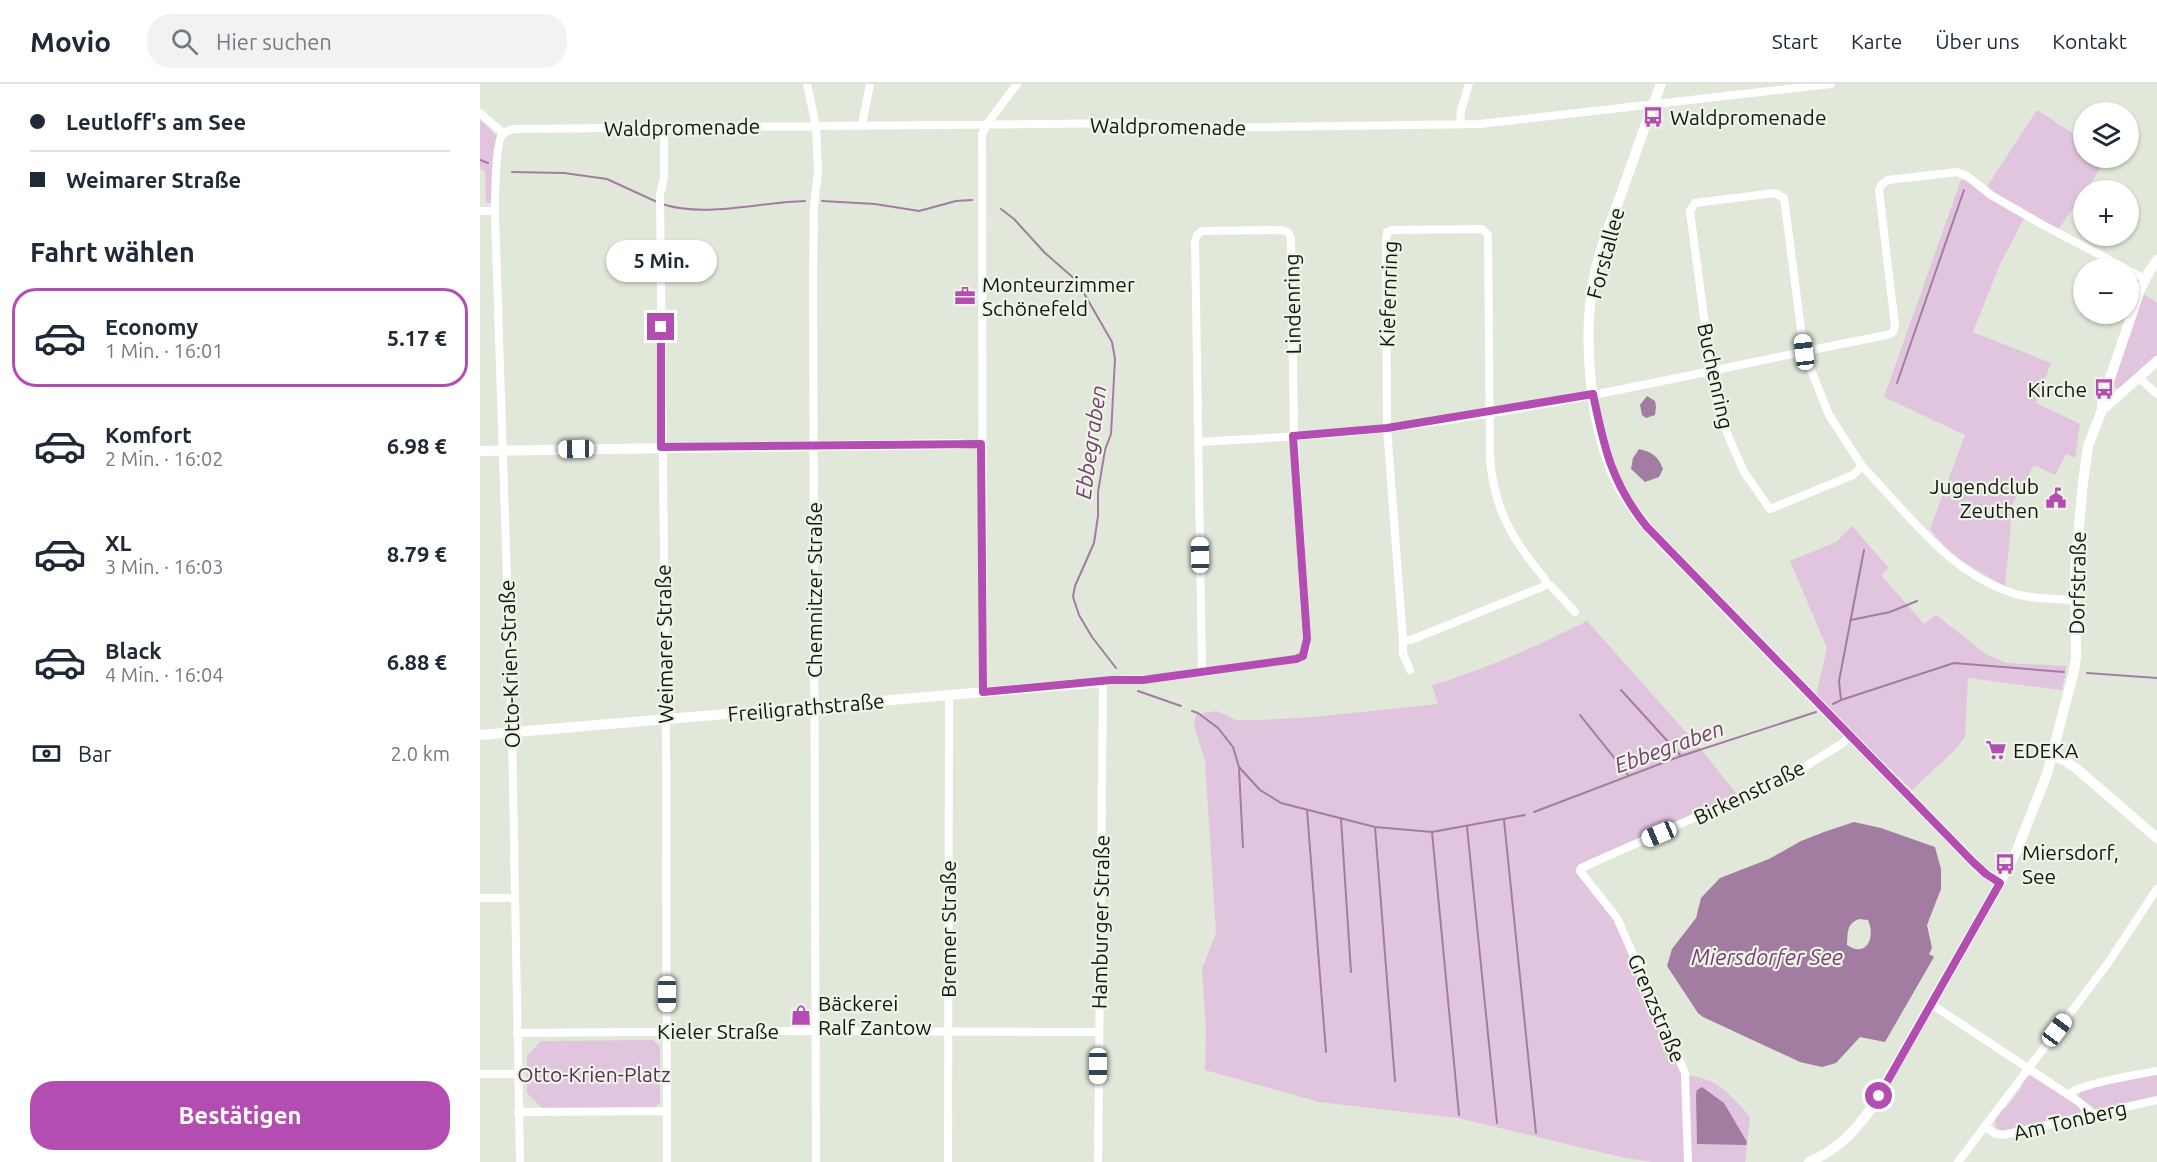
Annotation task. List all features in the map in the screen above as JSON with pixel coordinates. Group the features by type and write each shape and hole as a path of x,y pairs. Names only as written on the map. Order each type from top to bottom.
{"street":[{"name":"Chemnitzer Straße","path":"807,84 816,126 818,172 814,205 816,1162"},
{"path":"862,125 870,84"},
{"path":"983,692 982,135 986,125 1017,84"},
{"path":"1460,125 1461,110 1468,84"},
{"name":"Forstallee","path":"1661,84 1603,245 1594,278 1589,357 1593,394 1609,464 1622,492 1660,542 1980,869 2000,883"},
{"name":"Waldpromenade","path":"503,133 514,129 862,125 1141,123 1230,128 1460,125 1653,106 1831,84"},
{"path":"480,113 503,133"},
{"name":"Weimarer Straße","path":"664,127 664,177 660,195 660,212 666,719 667,1162"},
{"name":"Otto-Krien-Straße","path":"503,133 500,138 497,165 495,211 512,732 520,1162"},
{"path":"1198,442 1387,428 1593,394 1887,335 1893,332 1895,326 1879,190 1888,180 1957,172 1968,176 1981,188 2043,225 2106,258"},
{"name":"Buchenring","path":"1775,194 1784,198 1804,352 1829,415 1862,466 1853,475 1770,509 1737,458 1723,422 1711,371 1691,206 1695,203 1775,194"},
{"path":"480,212 495,211"},
{"name":"Kiefernring","path":"1410,670 1403,654 1387,428 1386,238 1387,232 1392,230 1482,229 1488,235 1490,465 1499,506 1518,545 1545,579 1546,584 1550,585 1575,612"},
{"name":"Lindenring","path":"1132,680 1296,659 1303,656 1307,639 1293,436 1291,238 1288,232 1281,230 1202,231 1197,235 1195,241 1202,671"},
{"name":"Dorfstraße","path":"1809,1162 1839,1146 1862,1122 1879,1096 2000,883 2028,824 2053,756 2074,671 2076,630 2074,600 2078,530 2086,460 2091,438 2145,279 2157,260"},
{"path":"2139,276 2145,279"},
{"name":"Dorfstraße","path":"2102,410 2157,361"},
{"path":"2139,378 2157,394"},
{"path":"480,451 981,444"},
{"path":"1862,466 1939,549 1960,567 1997,587 2019,595 2074,600"},
{"path":"1402,640 1411,640 1460,621 1546,584"},
{"name":"Freiligrathstraße","path":"480,735 1132,680"},
{"name":"Hamburger Straße","path":"1098,1162 1103,682"},
{"name":"Bremer Straße","path":"948,1162 949,696"},
{"name":"Birkenstraße","path":"1580,870 1791,775 1843,743 1850,736"},
{"path":"2053,756 2077,769 2157,838"},
{"name":"Grenzstraße","path":"1580,870 1617,918 1685,1072 1688,1162"},
{"path":"1958,1162 2118,950 2157,889"},
{"path":"480,898 514,898"},
{"path":"1932,1004 2068,1095 2093,1115"},
{"name":"Kieler Straße","path":"517,1033 817,1030 1099,1032"},
{"name":"Am Tonberg","path":"2068,1095 2073,1090 2157,1071"},
{"path":"480,1074 518,1074"},
{"name":"Am Tonberg","path":"1985,1126 2003,1135 2157,1100"},
{"path":"518,1113 667,1111"}],"green space":[{"path":"2037,110 2073,133 2073,168 2101,168 2093,180 2073,180 2073,208 2058,230 2027,213 2000,264 1973,332 2051,363 2036,403 2080,424 2075,458 2066,454 2055,475 2034,465 2013,503 2005,586 1955,555 1930,529 1965,435 1884,397 1961,180 1986,188"},
{"path":"480,120 498,137 493,203 486,203 485,171 480,169"},
{"path":"2142,293 2157,303 2157,356 2120,389 2114,387 2113,380 2132,324 2139,324 2139,302"},
{"path":"1852,526 1889,568 1881,575 1924,624 1936,615 1986,654 2006,663 2067,666 2062,690 1968,678 1965,737 1956,749 1912,790 1816,696 1827,648 1790,561 1836,542"},
{"path":"1587,621 1700,748 1739,797 1576,867 1579,875 1615,918 1682,1076 1693,1076 1712,1082 1729,1094 1750,1117 1745,1162 1653,1162 1625,1158 1458,1118 1319,1102 1205,1070 1206,1030 1202,969 1216,933 1205,761 1194,725 1196,714 1217,711 1236,720 1259,720 1314,717 1438,704 1432,685 1511,656"},
{"name":"Otto-Krien-Platz","path":"653,1040 660,1046 660,1102 655,1108 542,1108 527,1093 527,1056 541,1041"},
{"path":"2157,1072 2157,1098 2099,1110 2079,1097 2080,1090"},
{"path":"2031,1076 2079,1106 2078,1116 2001,1131 1996,1127 1995,1120 2002,1108 2005,1109 2022,1087 2021,1084 2026,1077"}],"water":[{"path":"1647,396 1655,401 1656,407 1655,415 1646,418 1642,415 1640,405"},
{"path":"1639,449 1657,458 1663,469 1659,477 1645,482 1631,469 1633,458"},
{"name":"Miersdorfer See","path":"1854,822 1881,828 1935,847 1941,869 1941,889 1927,925 1932,948 1929,954 1934,957 1885,1042 1860,1037 1836,1063 1822,1067 1800,1062 1703,1017 1667,966 1672,949 1696,918 1701,898 1720,878 1769,859 1801,841","holes":["1859,919 1868,920 1871,933 1868,944 1859,949 1847,945 1848,929 1852,923"]},
{"path":"1702,1087 1724,1103 1747,1142 1746,1145 1697,1144 1696,1094 1697,1090"}],"waterway":[{"name":"Ebbegraben","path":"480,160 488,163"},
{"name":"Ebbegraben","path":"512,172 564,173 607,179 657,202"},
{"path":"1897,383 1964,190"},
{"name":"Ebbegraben","path":"822,201 875,204 919,211 956,201 972,200"},
{"name":"Ebbegraben","path":"662,204 696,210 805,201"},
{"name":"Ebbegraben","path":"1001,209 1077,281 1112,342 1115,359 1111,434 1105,450 1098,492 1098,516 1094,543 1075,586 1073,597 1079,615 1092,637 1116,668"},
{"path":"1841,700 1839,681 1864,550"},
{"path":"1851,620 1890,612 1917,601"},
{"name":"Ebbegraben","path":"1833,704 1954,663 2064,672"},
{"name":"Ebbegraben","path":"2087,673 2157,678"},
{"path":"1621,690 1681,756"},
{"name":"Ebbegraben","path":"1138,691 1181,706"},
{"name":"Ebbegraben","path":"1192,711 1218,728 1233,747 1239,767 1260,790 1281,803 1375,827 1432,832 1525,815"},
{"name":"Ebbegraben","path":"1534,812 1681,756 1816,712"},
{"path":"1580,715 1628,775"},
{"path":"1239,769 1243,847"},
{"path":"1307,810 1326,1052"},
{"path":"1341,819 1351,972"},
{"path":"1504,820 1536,1133"},
{"path":"1375,827 1395,1081"},
{"path":"1467,827 1497,1123"},
{"path":"1432,832 1459,1115"}],"place":[{"name":"Waldpromenade","path":"1653,117"},
{"name":"Monteurzimmer Schönefeld","path":"965,296"},
{"name":"Kirche","path":"2104,389"},
{"name":"Jugendclub Zeuthen","path":"2056,498"},
{"name":"EDEKA","path":"1996,750"},
{"name":"Miersdorf, See","path":"2005,864"},
{"name":"Bäckerei Ralf Zantow","path":"801,1015"}],"route":[{"path":"661,327 663,429 661,447 981,444 983,692 1112,680 1152,679 1296,659 1303,656 1307,639 1293,436 1387,428 1593,394 1609,464 1622,492 1647,527 1973,862 2000,883 1879,1096"}]}
